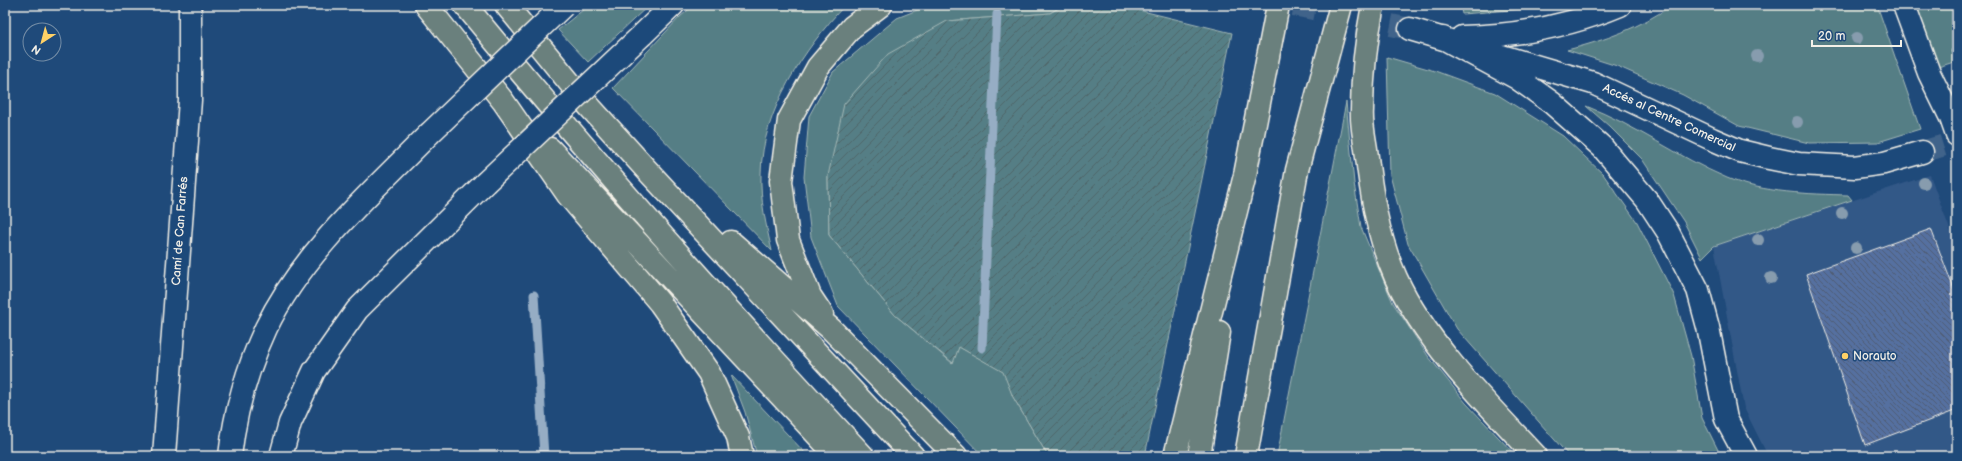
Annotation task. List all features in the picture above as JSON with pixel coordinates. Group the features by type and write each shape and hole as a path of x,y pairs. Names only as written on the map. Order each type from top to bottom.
{"highway":[{"path":"426,5 503,101 568,195 660,303 709,373 738,437 742,456"},
{"path":"465,5 586,149 770,356 863,456"},
{"path":"506,5 588,105 913,456"},
{"path":"831,329 810,296 788,240 781,181 789,120 818,67 852,27 881,5"},
{"path":"1199,456 1245,175 1278,5"},
{"path":"1246,456 1297,170 1341,5"},
{"path":"1373,5 1364,62 1362,112 1373,201 1382,240 1397,278 1436,342 1466,379 1536,456"},
{"path":"503,101 609,211 747,362 837,456"},
{"path":"645,168 831,329 956,456"},
{"path":"1175,456 1245,175"}],"street":[{"name":"Camí de Can Farrés","path":"164,456 190,100 190,5"},
{"path":"230,456 234,423 243,388 266,328 282,300 323,244 350,214 429,134 564,5"},
{"path":"281,456 290,423 300,397 314,371 357,310 485,184 673,5"},
{"name":"Accés al Centre Comercial","path":"1443,38 1482,37 1543,29 1574,22 1620,5"},
{"path":"1904,5 1928,73 1954,127"},
{"name":"Accés al Centre Comercial","path":"1410,29 1594,83 1712,139 1740,151 1769,158 1798,164 1855,167 1884,163 1922,152"},
{"name":"Accés al Centre Comercial","path":"1443,38 1517,78 1552,103 1602,147 1647,200 1668,232 1698,290 1708,326 1726,419 1746,456"}],"shaded area":[{"name":"Norauto","path":"1930,175 1957,249 1957,456 1770,456 1765,450 1744,408 1714,246"}],"green space":[{"path":"589,5 649,5 588,62 558,30"},
{"path":"694,5 845,5 815,41 801,61 777,104 769,127 763,150 761,193 772,251 613,88 680,17"},
{"path":"930,5 1064,5 1050,13 947,21 828,176 829,235 895,315 952,363 959,347 1004,372 1013,397 1048,456 983,456 838,306 811,237 804,177 809,116 833,72 897,18"},
{"path":"1064,5 1118,5 1232,33 1145,456 1048,456 1013,397 1003,372 959,347 953,363 895,315 829,235 828,176 844,104 888,54 947,21 1050,13"},
{"path":"1491,5 1542,5 1523,9 1462,14 1461,9"},
{"path":"1672,5 1877,5 1920,129 1878,142 1809,143 1739,126 1683,95 1617,66 1567,50 1608,38 1635,27"},
{"path":"1913,5 1957,5 1957,61 1935,68"},
{"path":"1387,57 1435,71 1495,93 1563,136 1603,174 1637,222 1674,295 1691,356 1702,418 1721,456 1569,456 1457,329 1408,244 1390,175"},
{"path":"1346,102 1354,183 1361,227 1393,303 1428,356 1466,403 1516,456 1277,456"},
{"path":"1586,106 1622,122 1709,170 1741,183 1786,192 1848,195 1852,200 1714,246 1702,258 1684,222 1642,159 1609,126"},
{"path":"731,375 808,456 757,456 745,412"}],"building":[{"path":"1931,229 1957,297 1957,410 1865,445 1806,274"}],"waterway":[{"path":"982,348 997,14"},
{"path":"534,295 544,456"}],"tunnel":[{"path":"1294,5 1410,29"},
{"path":"1922,152 1957,141"}],"place":[{"name":"Norauto","path":"1845,356"}]}
